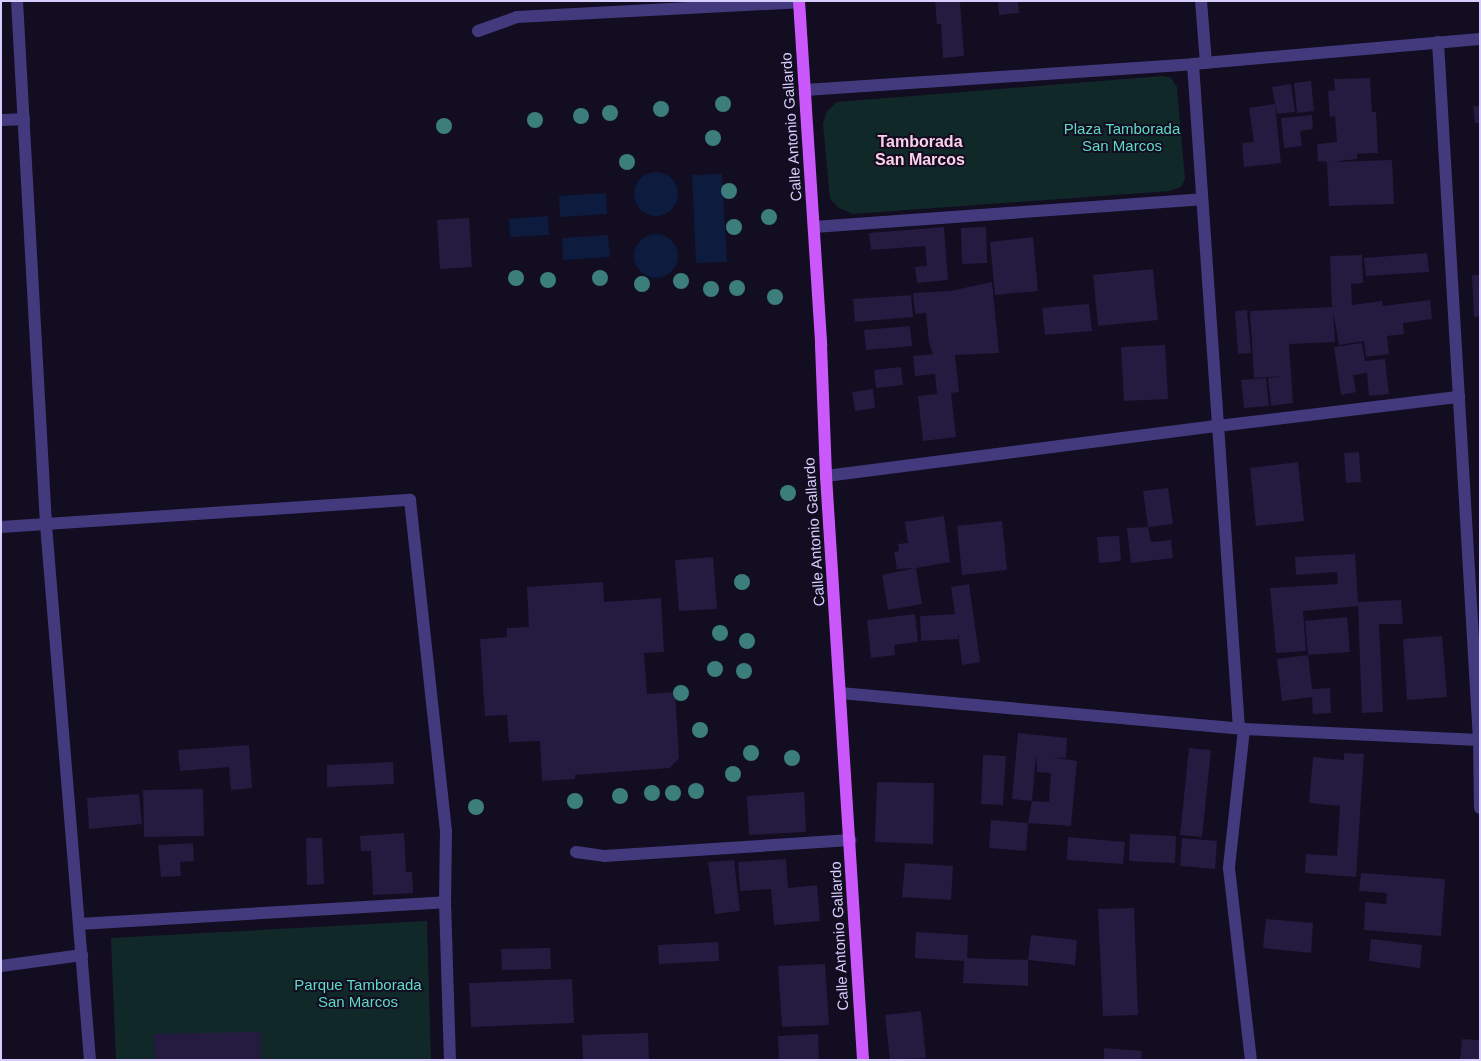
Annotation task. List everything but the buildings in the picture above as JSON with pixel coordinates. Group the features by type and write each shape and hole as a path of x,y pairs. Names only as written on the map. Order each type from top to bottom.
{"main road":[{"name":"Calle Antonio Gallardo","path":"800,2 814,227 826,476 863,1060"}],"street":[{"path":"17,1 46,525 90,1060"},
{"path":"1201,1 1202,199 1241,728 1229,868 1251,1060"},
{"path":"478,31 517,17 800,2"},
{"path":"806,90 1200,64 1480,39"},
{"path":"1438,42 1479,740 1480,808"},
{"path":"1,120 24,119"},
{"path":"814,227 1202,199"},
{"path":"826,476 1459,397"},
{"path":"1,527 410,500 446,831 445,902 450,1060"},
{"path":"840,693 1241,728 1479,740"},
{"path":"576,852 604,856 850,840"},
{"path":"79,924 445,902"},
{"path":"1,966 82,955"}],"green space":[{"name":"Plaza Tamborada San Marcos","path":"1163,76 1171,78 1177,87 1185,179 1181,187 1170,191 853,214 839,208 830,199 823,124 827,111 837,102"},
{"name":"Parque Tamborada San Marcos","path":"427,921 431,1060 116,1060 111,938"}],"water":[{"path":"660,172 672,178 677,185 677,203 672,210 665,215 652,216 644,213 637,206 634,190 637,182 644,175"},
{"path":"722,174 727,262 696,263 692,175"},
{"path":"606,193 607,214 560,217 559,196"},
{"path":"548,216 549,235 510,237 509,219"},
{"path":"660,234 672,240 677,247 677,265 672,272 665,277 652,278 644,275 637,268 634,252 637,244 644,237"},
{"path":"608,235 610,257 563,260 562,238"}],"district":[{"name":"Tamborada San Marcos","path":"920,151"}]}
